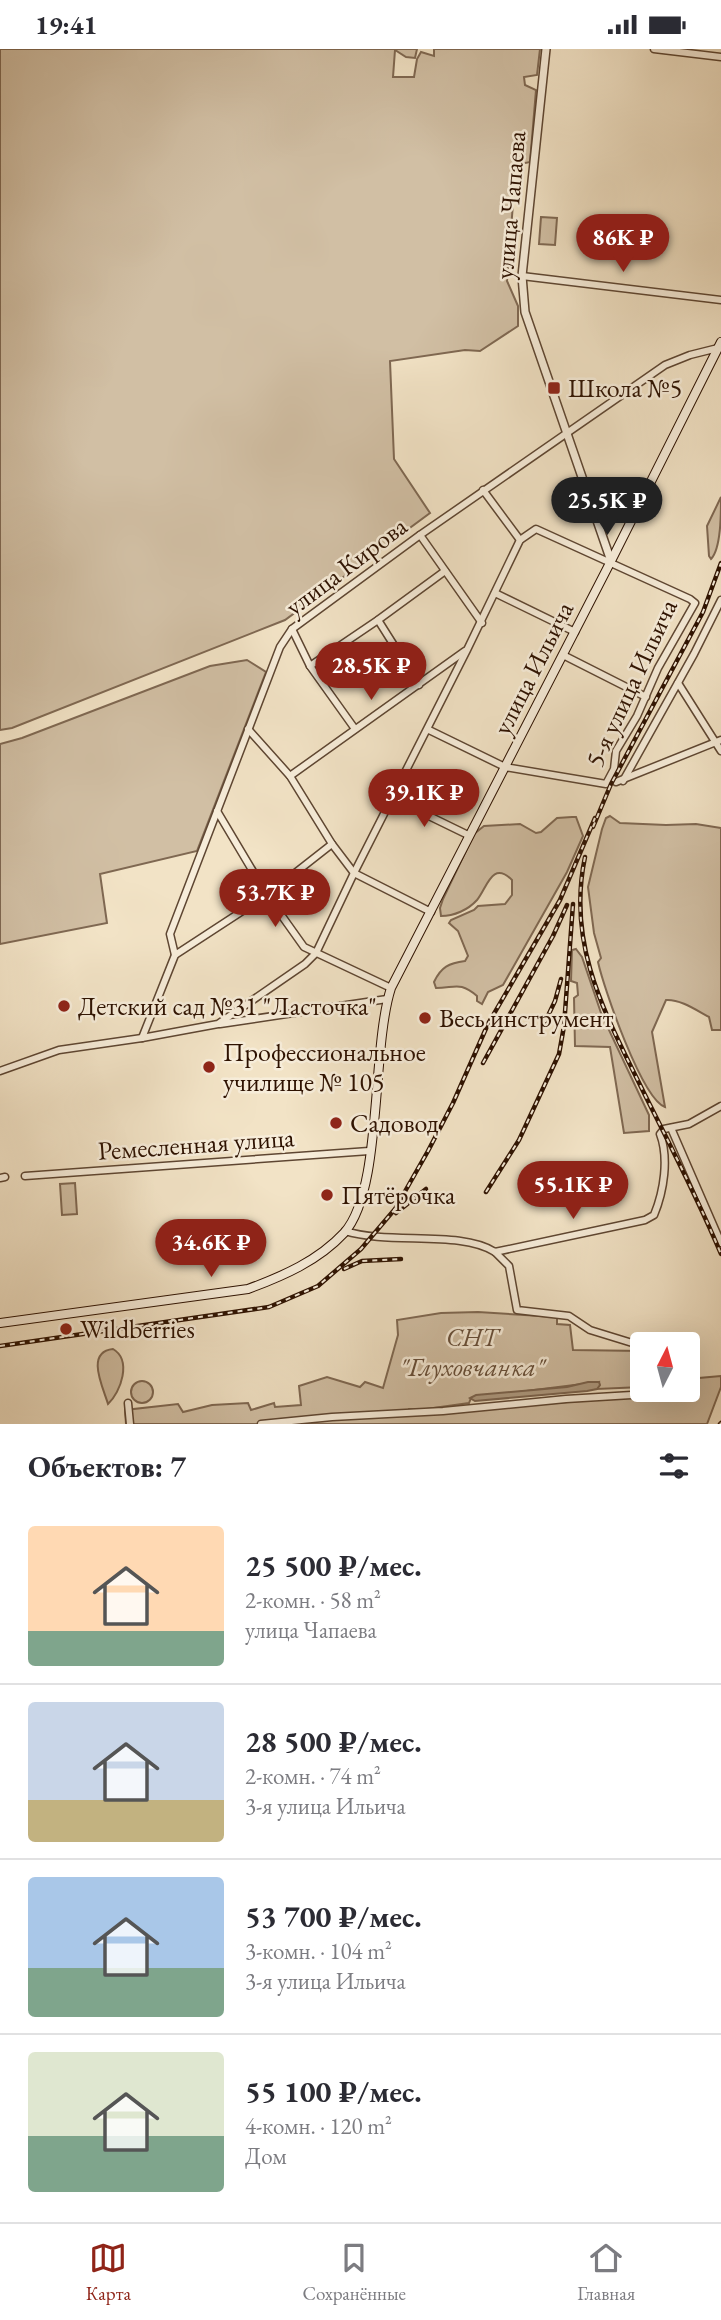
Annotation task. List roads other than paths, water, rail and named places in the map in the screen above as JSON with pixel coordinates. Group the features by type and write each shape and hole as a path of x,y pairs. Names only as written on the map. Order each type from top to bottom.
{"main road":[{"name":"улица Ильича","path":"0,1323 248,1289 296,1269 318,1255 345,1231 359,1206 369,1151 381,1032 391,988 720,346"}],"street":[{"name":"улица Чапаева","path":"546,49 522,276 525,312 611,561"},
{"path":"654,49 721,57"},
{"path":"522,276 721,300"},
{"name":"улица Кирова","path":"175,955 170,934 280,647 292,629 483,490 665,365 720,346"},
{"path":"483,490 520,540"},
{"path":"218,1024 305,964 316,953 482,623 520,540 536,529 611,561"},
{"path":"420,535 482,623"},
{"name":"5-я улица Ильича","path":"505,768 606,784 614,769 616,751 695,603 611,561"},
{"path":"310,666 445,571"},
{"path":"495,593 575,632"},
{"path":"720,603 721,615"},
{"path":"718,742 619,782 678,683 720,603"},
{"path":"378,620 419,685"},
{"path":"292,629 310,666 355,729"},
{"path":"290,776 467,650"},
{"path":"563,655 646,697"},
{"path":"678,683 718,742 721,751"},
{"path":"248,729 290,776 331,843 354,873 431,912"},
{"path":"427,730 505,768"},
{"path":"393,798 468,835"},
{"path":"217,811 267,895 303,947 391,988"},
{"path":"142,1038 175,955 267,895 331,843"},
{"path":"0,1071 59,1050 387,999"},
{"path":"495,1252 645,1220 654,1215 663,1180 665,1153 660,1134 664,1129 689,1124 721,1105"},
{"path":"671,1128 721,1243"},
{"name":"Ремесленная улица","path":"25,1176 369,1151"},
{"path":"345,1231 364,1237 461,1241 485,1245 509,1266 517,1310 569,1316 590,1329 630,1342"},
{"path":"261,1424 630,1395"},
{"path":"128,1403 130,1424"}],"railway":[{"path":"593,827 611,784 703,612 721,563"},
{"path":"0,1346 269,1307 318,1286 361,1249 395,1209 428,1151 453,1103 488,1024 560,900 595,818"},
{"path":"585,857 581,921 594,980 617,1038 694,1193 721,1254"},
{"path":"486,1192 519,1140 559,1054 564,1026 573,904"},
{"path":"483,1063 553,936 567,905"},
{"path":"545,1022 561,979"},
{"path":"396,1213 426,1189"},
{"path":"344,1269 362,1261 401,1259"}],"place":[{"name":"Школа №5","path":"554,388"},
{"name":"Детский сад №31 \"Ласточка\"","path":"64,1006"},
{"name":"Весь инструмент","path":"425,1018"},
{"name":"Профессиональное училище № 105","path":"209,1067"},
{"name":"Садовод","path":"336,1123"},
{"name":"Пятёрочка","path":"327,1195"},
{"name":"Wildberries","path":"66,1329"}],"park label":[{"name":"СНТ \"Глуховчанка\"","path":"472,1352"}]}
